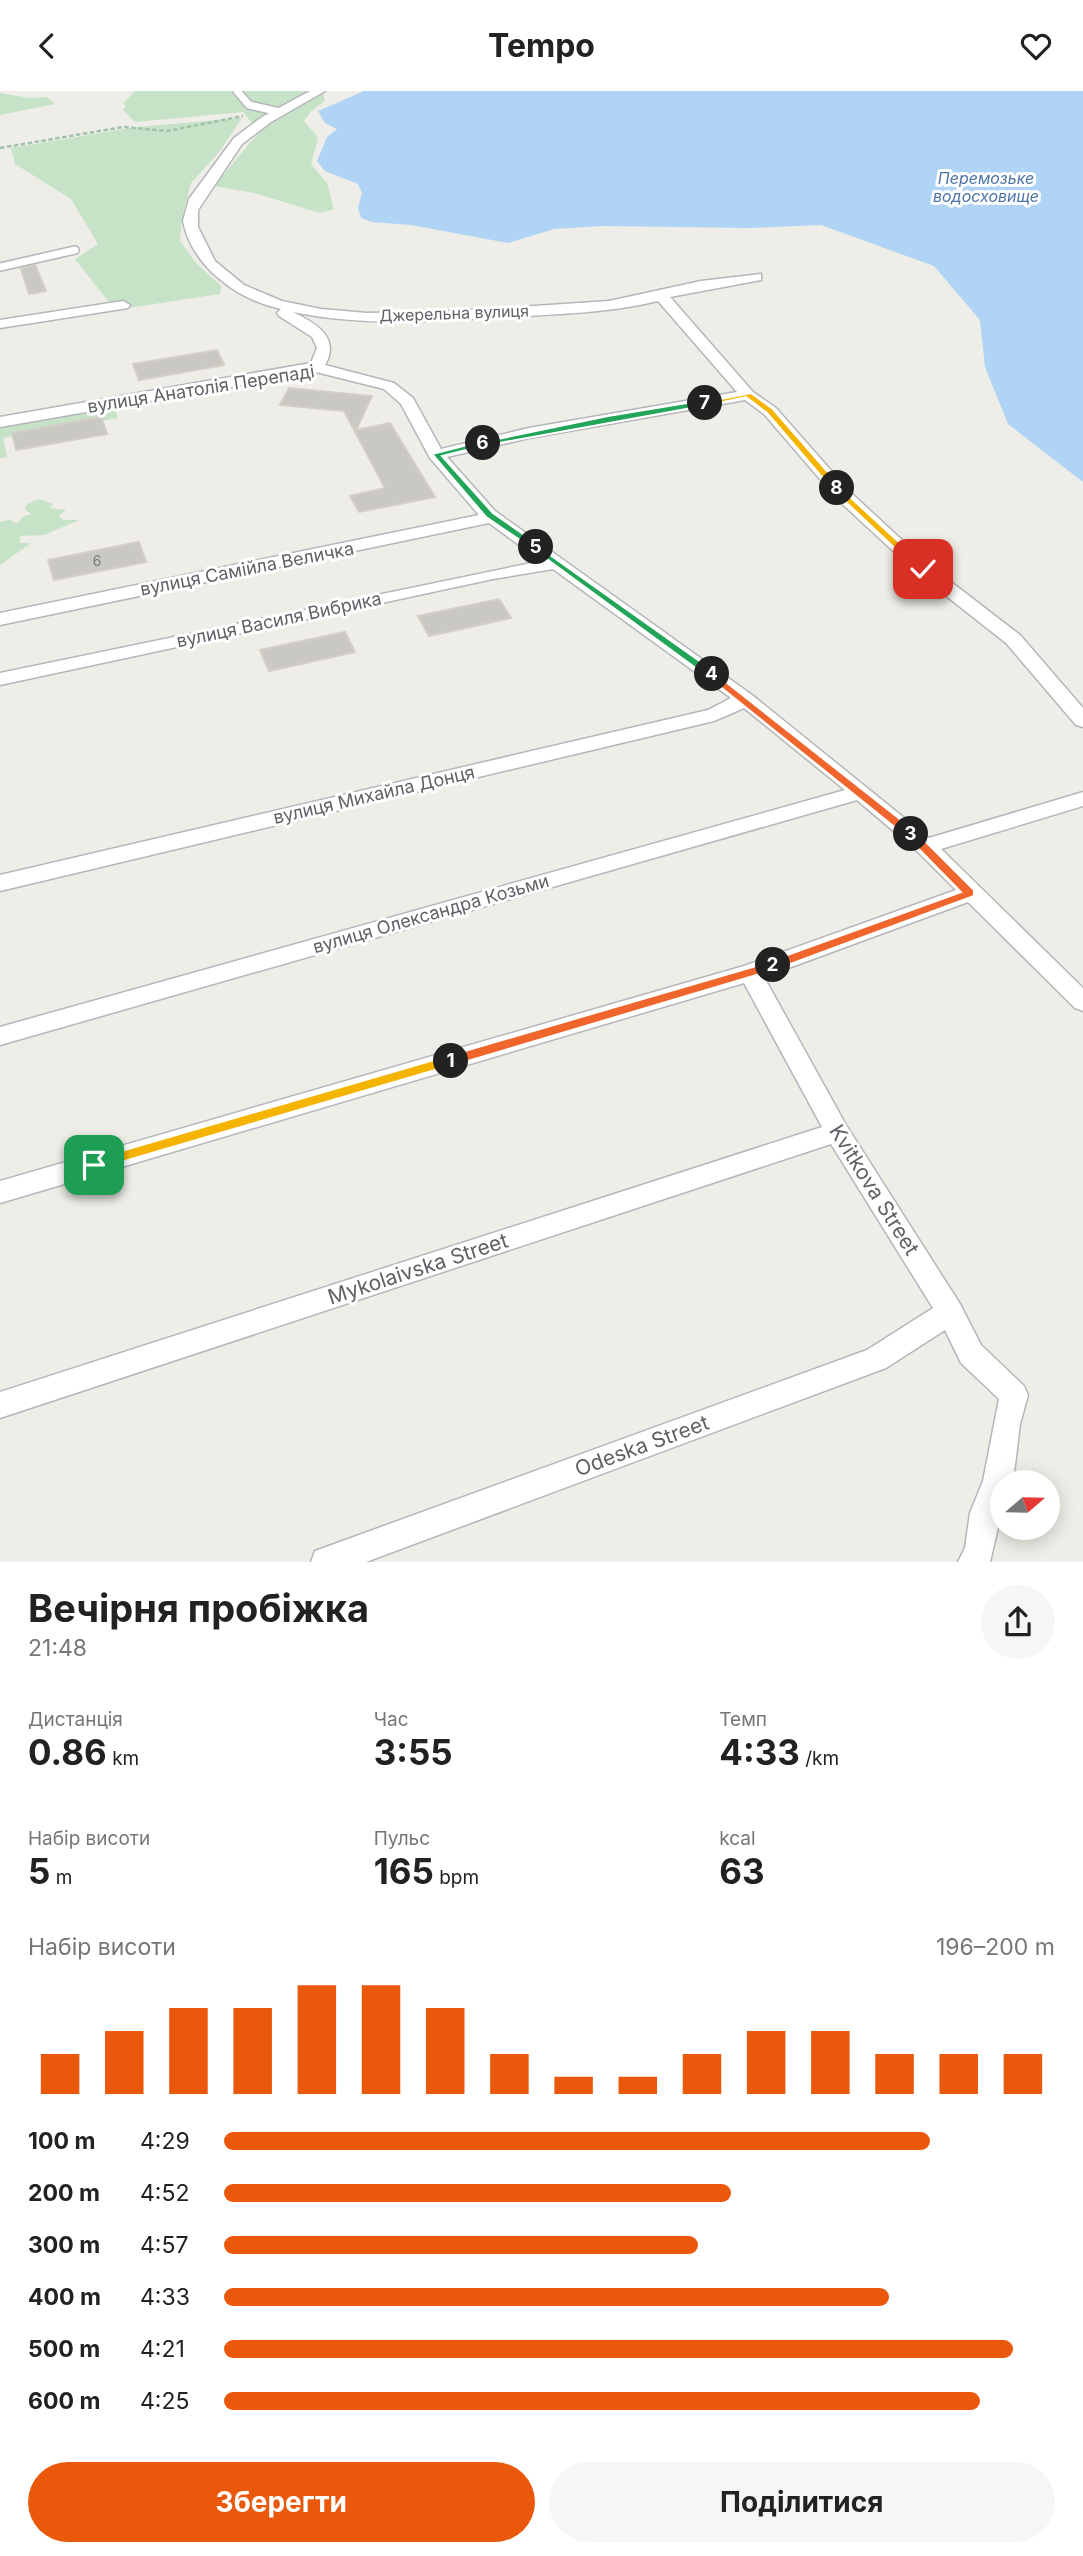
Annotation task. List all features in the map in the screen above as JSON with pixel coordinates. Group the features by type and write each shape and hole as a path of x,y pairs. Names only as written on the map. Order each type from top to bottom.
{"street":[{"path":"277,111 318,91"},
{"name":"Джерельна вулиця","path":"277,111 236,143 193,205 189,221 195,241 214,270 247,291 288,306 329,316 405,317 542,310 661,296 756,277"},
{"path":"247,291 317,332 325,346 325,356 316,367"},
{"path":"661,296 748,395 770,411 843,495 923,569 1013,639 1083,721"},
{"path":"0,324 123,305"},
{"name":"вулиця Анатолія Перепаді","path":"0,422 316,367 389,386 407,401 436,454 493,517 745,699 861,792 925,846 1083,1002"},
{"path":"436,454 529,433 748,395"},
{"name":"вулиця Самійла Величка","path":"0,618 493,517"},
{"name":"вулиця Василя Вибрика","path":"0,679 493,574 559,563"},
{"name":"вулиця Михайла Донця","path":"0,883 714,715 745,699"},
{"name":"вулиця Олександра Козьми","path":"0,1035 861,792"},
{"path":"925,846 1083,799"},
{"path":"0,1192 750,974 970,893"},
{"name":"Kvitkova Street","path":"750,974 837,1132 950,1312 971,1354 1014,1395 1006,1424 998,1481 985,1513 979,1552 973,1562"},
{"name":"Mykolaivska Street","path":"0,1405 837,1132"},
{"name":"Odeska Street","path":"326,1562 876,1359 950,1312"}],"lane":[{"path":"237,91 239,97 253,108 277,111"},
{"path":"0,267 75,250"}],"path":[{"path":"0,148 123,127 167,131 277,111"}],"green space":[{"path":"135,91 311,91 281,105 253,124 243,112 135,122 123,110 126,107 123,103"},
{"path":"0,93 29,98 47,97 55,104 0,115"},
{"path":"323,94 325,101 311,111 304,121 318,138 311,164 327,183 334,209 320,213 254,193 214,186 265,125"},
{"path":"242,118 219,152 191,183 182,218 180,241 196,263 221,286 220,294 115,310 75,259 98,244 71,199 15,164 11,148 136,127"},
{"path":"114,406 118,418 3,438 7,457 0,458 0,424"},
{"path":"39,499 53,504 50,508 66,510 59,516 63,520 79,520 44,535 20,536 20,543 31,543 0,565 0,522 10,520 18,524 22,517 31,514 25,509 27,504"}],"water":[{"name":"Перемозьке водосховище","path":"364,91 1083,91 1083,482 1008,424 985,367 980,320 934,266 821,225 750,228 602,226 554,229 508,243 411,225 372,222 361,218 358,208 362,193 358,184 325,171 317,161 327,137 337,129 325,123 318,111"}],"building":[{"path":"35,265 46,291 29,294 21,269"},
{"path":"217,350 224,365 139,380 133,364"},
{"path":"289,388 372,396 356,430 390,423 435,497 359,512 350,496 385,488 344,411 280,405"},
{"path":"101,417 107,434 16,450 12,433"},
{"path":"139,542 146,562 54,580 48,560"},
{"path":"499,599 511,618 429,636 418,616"},
{"path":"345,632 355,652 269,671 260,650"}],"route":[{"path":"94,1165 750,974 970,893 925,846 745,699 489,515 436,454 608,418 666,411 748,395 770,411 843,495 923,569"}]}
